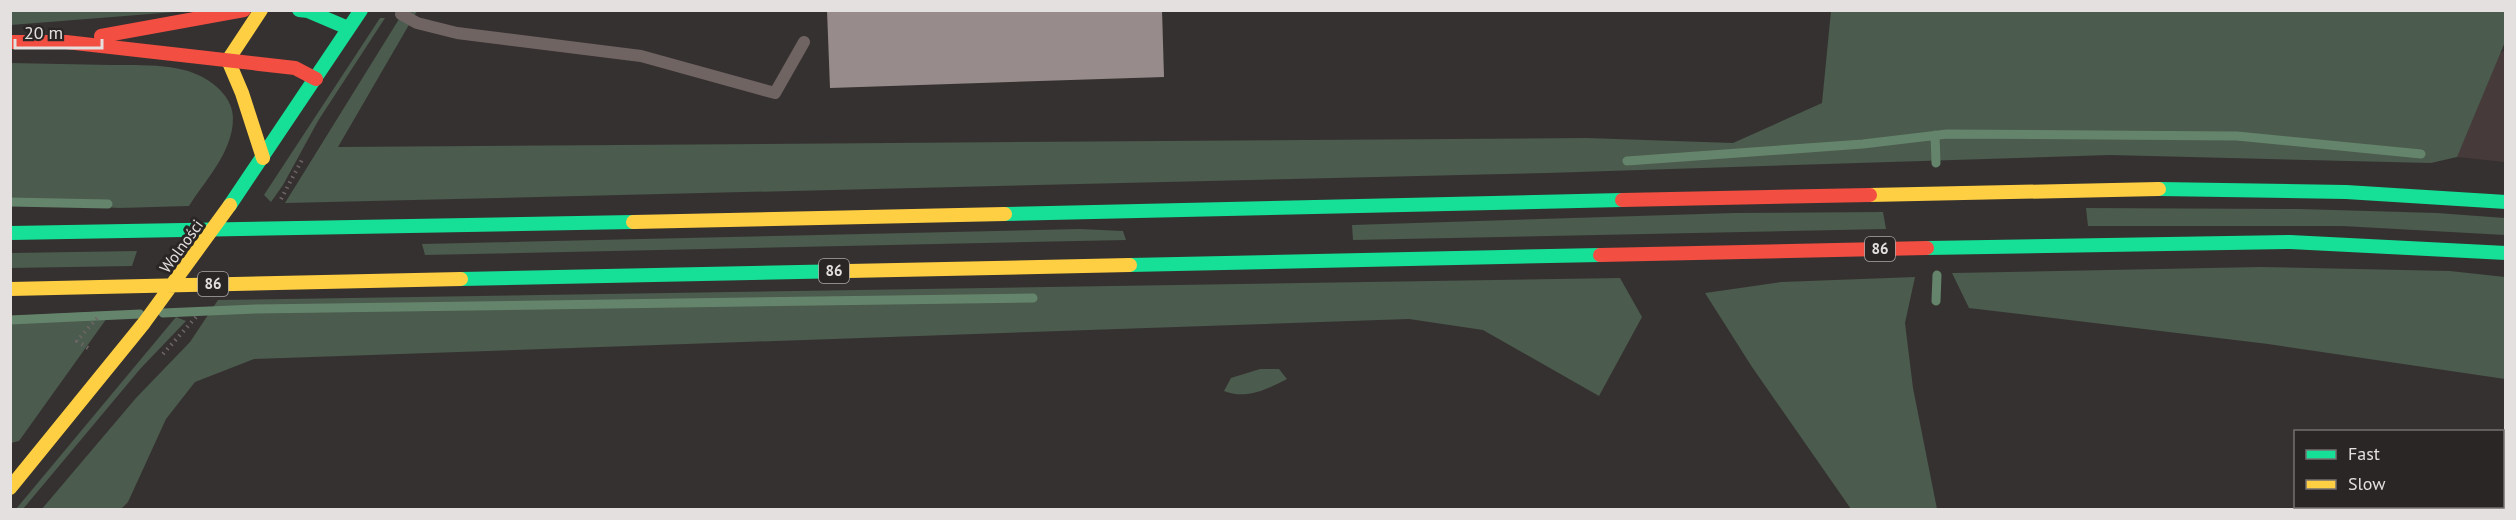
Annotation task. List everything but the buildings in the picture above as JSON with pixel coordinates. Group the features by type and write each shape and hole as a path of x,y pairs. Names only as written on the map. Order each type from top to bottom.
{"main road":[{"path":"66,42 244,10"},
{"path":"228,60 261,10"},
{"path":"299,10 308,11 348,28"},
{"name":"Wolności","path":"10,488 109,369 185,269 263,158 361,10"},
{"path":"10,42 66,42 295,68 316,79"},
{"path":"228,60 246,104 263,158"},
{"path":"10,233 412,227 2133,189 2346,192 2505,202"},
{"name":"86","path":"10,289 1891,248 2290,242 2505,253"}],"lane":[{"path":"401,14 417,23 458,33 641,56 775,93 804,42"}],"path":[{"path":"77,341 99,315"}],"shaded area":[{"path":"2505,50 2505,162 2457,157 2430,148 2453,83"}],"green space":[{"path":"10,11 188,11 11,25"},
{"path":"404,11 417,11 338,147 1587,138 1733,143 1822,103 1831,11 2505,11 2505,42 2457,157 2431,163 2110,155 1547,173 285,203"},
{"path":"380,18 385,18 318,121 283,185 271,202 264,195"},
{"path":"10,63 148,65 192,72 216,86 228,101 233,118 229,142 224,154 189,206 119,208 11,201"},
{"path":"2086,208 2300,209 2437,213 2505,218 2505,235 2342,226 2088,226"},
{"path":"1883,212 1886,229 1353,240 1352,225 1734,213"},
{"path":"1080,229 1123,231 1126,240 425,255 422,244"},
{"path":"137,251 132,266 11,268 11,253"},
{"path":"2260,267 2450,271 2505,277 2505,379 2268,344 1969,308 1952,273"},
{"path":"1915,277 1905,323 1913,388 1937,509 1851,509 1752,367 1705,293 1781,282"},
{"path":"1620,278 1642,317 1599,396 1483,330 1409,319 254,359 195,382 166,419 128,502 121,509 41,510 136,398 190,342 218,300"},
{"path":"112,311 19,441 11,443 11,316"},
{"path":"176,317 186,321 141,368 23,509 16,509"},
{"path":"1260,369 1279,369 1287,379 1265,390 1249,394 1224,391 1231,378"}],"waterway":[{"path":"1627,161 1863,144 1947,134 2237,136 2421,154"},
{"path":"1935,135 1936,163"},
{"path":"10,202 108,204"},
{"path":"1936,301 1937,275"},
{"path":"163,313 255,309 1033,298"},
{"path":"10,320 140,314"}],"traffic: fast":[{"path":"299,10 308,11 348,28"},
{"path":"230,205 361,10"},
{"path":"2159,189 2346,192 2506,202"},
{"path":"1005,214 1622,200"},
{"path":"10,233 633,222"},
{"path":"1927,248 2290,242 2506,253"},
{"path":"1130,265 1600,255"},
{"path":"461,279 848,271"}],"traffic: slow":[{"path":"261,10 228,60 242,93 263,158"},
{"path":"1870,195 2159,189"},
{"path":"10,488 144,323 230,205"},
{"path":"633,222 1005,214"},
{"path":"848,271 1130,265"},
{"path":"10,289 461,279"}],"traffic: jam":[{"path":"101,36 244,10"},
{"path":"10,42 66,42 295,68 316,79"},
{"path":"1622,200 1870,195"},
{"path":"1600,255 1927,248"}]}
